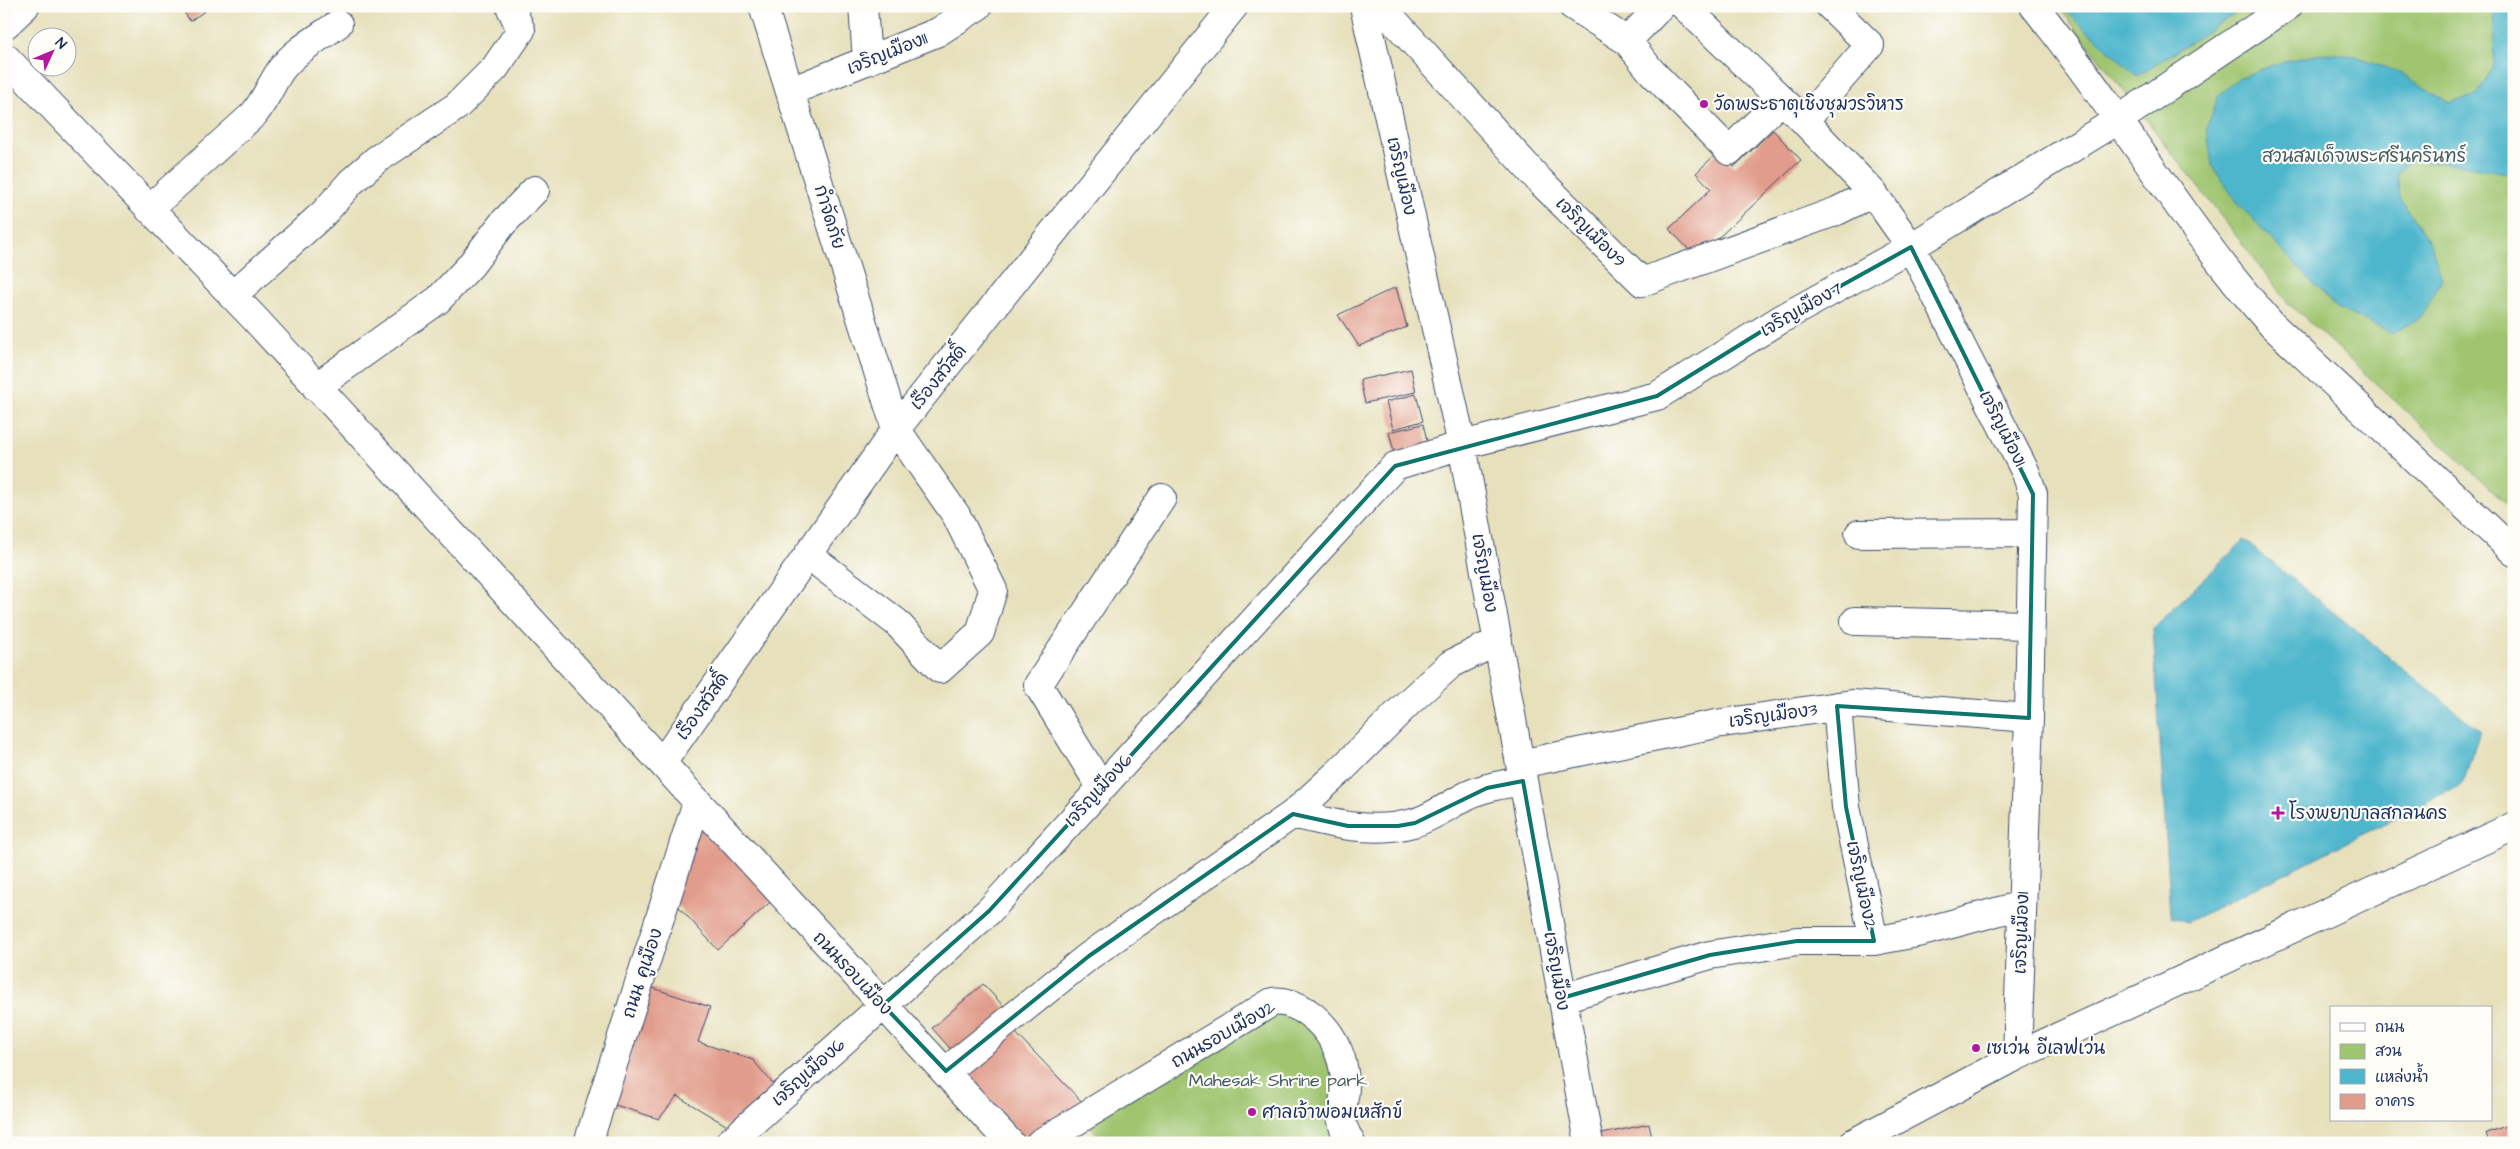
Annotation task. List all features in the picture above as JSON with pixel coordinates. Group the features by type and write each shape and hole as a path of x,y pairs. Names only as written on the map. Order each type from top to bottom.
{"street":[{"path":"6,24 25,6"},
{"path":"232,296 324,213 357,176 376,160 456,106 495,68 521,30 510,6"},
{"name":"กำจัดภัย","path":"763,6 896,429 956,515 994,590 980,632 940,669 896,622 808,554"},
{"path":"864,6 867,61"},
{"name":"เจริญเมือง11","path":"791,91 938,32 978,6"},
{"name":"เรืองสวัสดิ์","path":"662,763 896,429 1234,6"},
{"path":"1573,6 1627,41 1651,72 1729,151 1781,100"},
{"path":"1627,41 1660,6"},
{"name":"เจริญเมือง1","path":"1684,6 1804,121 1872,193 1911,247 2026,473 2033,494 2029,718 2017,1056"},
{"path":"1804,121 1870,45 1830,6"},
{"name":"เจริญเมือง7","path":"1462,445 1657,396 1783,318 1911,247 2118,120 2288,6"},
{"path":"2034,7 2236,284 2272,325 2514,552"},
{"name":"เจริญเมือง9","path":"1365,9 1389,15 1540,181 1642,282 1837,211 1872,193"},
{"name":"เจริญเมือง","path":"1365,9 1462,445 1588,1143"},
{"path":"149,209 254,114 265,100 280,71 290,61 338,24"},
{"name":"ถนนรอบเมือง","path":"6,58 232,296 883,1005 946,1071 1010,1143"},
{"path":"316,387 438,300 470,266 503,222 535,190"},
{"name":"เจริญเมือง6","path":"729,1143 989,911 1395,466 1462,445"},
{"path":"1101,787 1038,685 1162,498"},
{"path":"1858,534 2032,533"},
{"path":"1855,620 2031,625"},
{"path":"946,1071 1089,956 1293,814 1451,664 1498,641"},
{"name":"เจริญเมือง3","path":"1293,814 1348,826 1379,828 1398,826 1415,822 1521,773 1716,724 1852,704 2029,718"},
{"name":"เจริญเมือง2","path":"1837,706 1846,807 1874,941 1922,932 2022,905"},
{"name":"ถนน คูเมือง","path":"588,1143 697,802"},
{"path":"1853,1143 2017,1056 2514,826"},
{"path":"1562,998 1710,955 1797,941 1874,941"},
{"name":"ถนนรอบเมือง2","path":"1040,1143 1272,1002 1282,1000 1299,1007 1313,1016 1324,1025 1332,1036 1342,1065 1345,1082 1340,1115 1344,1131 1351,1143"}],"highlighted area":[{"path":"1911,247 2033,494 2029,718 1837,706 1846,807 1874,941 1797,941 1710,955 1562,998 1523,781 1487,788 1415,823 1398,826 1348,826 1293,814 1089,956 946,1071 883,1005 989,911 1395,466 1657,396 1783,318"}],"green space":[{"name":"สวนสมเด็จพระศรีนครินทร์","path":"2058,6 2514,6 2514,510 2289,304"},
{"name":"Mahesak Shrine park","path":"1287,1001 1324,1025 1353,1143 1105,1143 1086,1121"}],"water":[{"path":"2060,6 2247,6 2137,76"},
{"path":"2495,6 2514,6 2514,174 2413,159 2397,172 2400,198 2431,245 2442,280 2422,316 2394,333 2338,309 2239,205 2212,166 2207,129 2218,96 2238,78 2284,61 2326,53 2356,56 2403,74 2449,103 2478,95 2493,66"},
{"path":"2244,540 2480,731 2463,784 2188,922 2171,917 2153,628"}],"building":[{"path":"180,6 212,6 190,21"},
{"path":"1773,130 1801,160 1697,258 1669,229 1711,189 1696,173 1719,151 1734,167"},
{"path":"1396,287 1407,327 1359,346 1338,315"},
{"path":"1411,369 1416,392 1365,403 1360,380"},
{"path":"1416,394 1423,421 1393,429 1386,402"},
{"path":"1423,424 1430,452 1396,460 1389,432"},
{"path":"697,802 780,893 718,950 669,896"},
{"path":"983,984 1007,1010 956,1055 932,1028"},
{"path":"650,987 710,1007 698,1042 753,1060 774,1085 729,1127 677,1096 659,1119 615,1105"},
{"path":"1011,1028 1083,1103 1028,1143 960,1069"},
{"path":"2514,1123 2514,1143 2489,1143 2486,1133"},
{"path":"1649,1124 1653,1143 1589,1143 1588,1137"}],"place":[{"name":"วัดพระธาตุเชิงชุมวรวิหาร","path":"1704,104"},
{"name":"โรงพยาบาลสกลนคร","path":"2278,813"},
{"name":"เซเว่น อีเลฟเว่น","path":"1976,1048"},
{"name":"ศาลเจ้าพ่อมเหสักข์","path":"1252,1112"}]}
